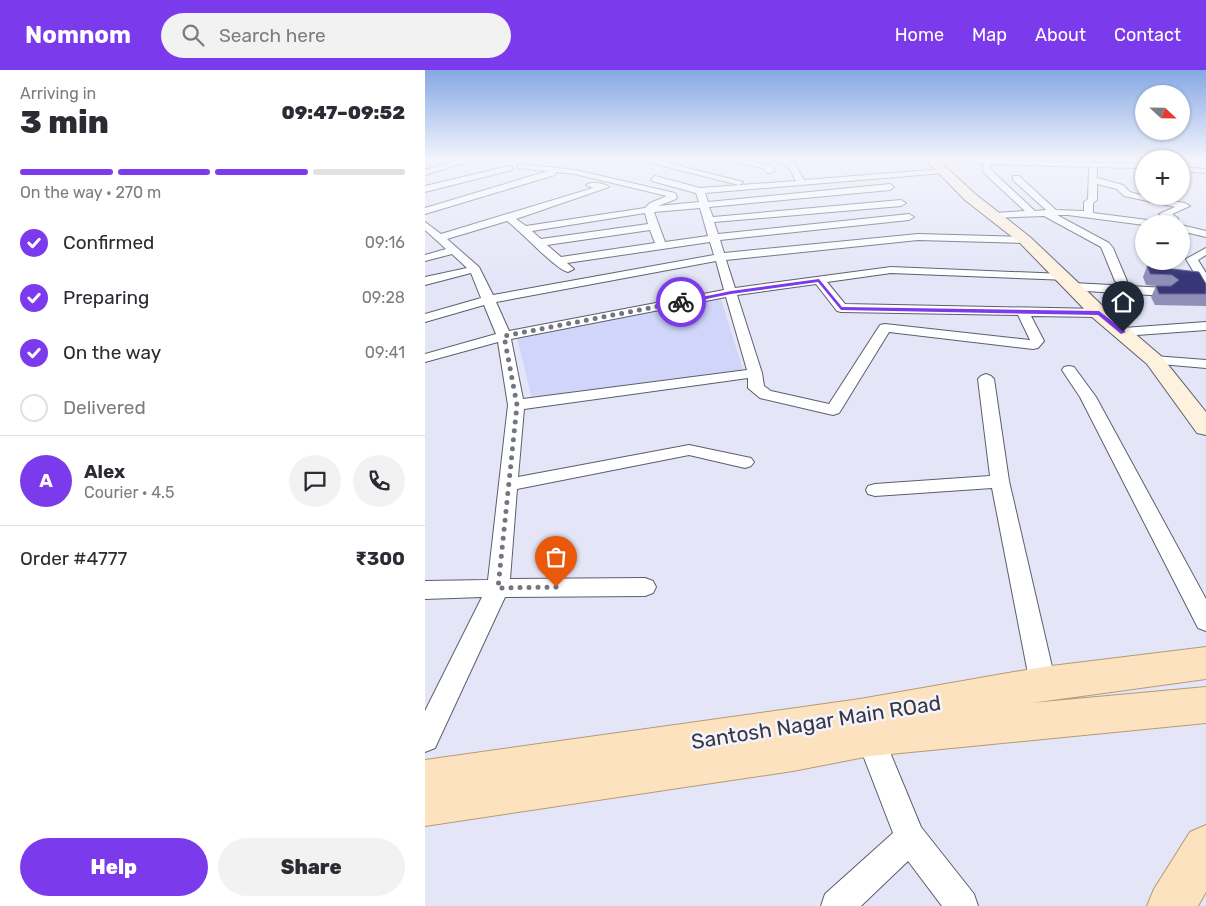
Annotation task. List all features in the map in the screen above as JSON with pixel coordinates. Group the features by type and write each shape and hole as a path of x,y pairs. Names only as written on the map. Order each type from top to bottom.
{"main road":[{"path":"974,198 1025,240 1099,313 1154,360 1206,428"},
{"name":"Santosh Nagar Main ROad","path":"425,781 860,717 1043,684 1206,663"},
{"name":"Santosh Nagar Main ROad","path":"425,804 793,751 870,737 1206,705"},
{"path":"1171,906 1206,848"}],"street":[{"path":"425,211 468,198"},
{"path":"431,234 508,218 573,198"},
{"path":"648,210 653,205 669,198"},
{"path":"702,198 755,373 755,386 759,392 833,410 885,328 1033,345 1037,341 1023,312"},
{"path":"526,229 648,210 776,198"},
{"path":"897,198 909,217 918,237"},
{"path":"1016,198 1033,214"},
{"path":"1035,198 1050,213 1105,245 1108,248 1121,281"},
{"path":"1053,198 1068,212"},
{"path":"1088,214 1089,202 1093,198"},
{"path":"1146,198 1185,206 1164,214 1166,215"},
{"path":"709,220 901,204"},
{"path":"648,210 661,244"},
{"path":"994,216 1068,212 1135,221"},
{"path":"558,261 661,244 909,217"},
{"path":"508,218 526,229 558,261 583,280"},
{"path":"538,243 655,226"},
{"path":"1190,230 1206,234"},
{"path":"425,739 498,588 517,405 504,336 475,269 431,234"},
{"path":"425,318 488,300 583,280 721,257 900,243 918,237 1025,240"},
{"path":"425,258 453,251"},
{"path":"1206,251 1192,259 1206,283"},
{"path":"425,281 475,269"},
{"path":"425,358 504,336 731,292 891,270 1069,282 1167,292"},
{"path":"819,280 841,308 1099,313"},
{"path":"1123,332 1206,326"},
{"path":"1154,360 1206,364"},
{"path":"1069,370 1088,397 1206,621"},
{"path":"517,405 755,373"},
{"path":"986,379 1000,481 1043,684"},
{"path":"508,485 689,450 745,462"},
{"path":"875,490 1000,481"},
{"path":"425,590 645,587"},
{"path":"870,737 910,838 963,906"},
{"path":"837,906 910,838"}],"shaded area":[{"path":"720,296 744,373 532,399 517,338"}],"building":[{"path":"1148,270 1199,272 1206,284 1206,294 1159,294 1156,286 1171,286 1179,280 1172,275 1150,274"}],"way so far":[{"path":"556,587 498,588 517,405 504,336 681,302"}],"route":[{"path":"681,302 731,292 819,280 841,308 1099,313 1123,332"}]}
